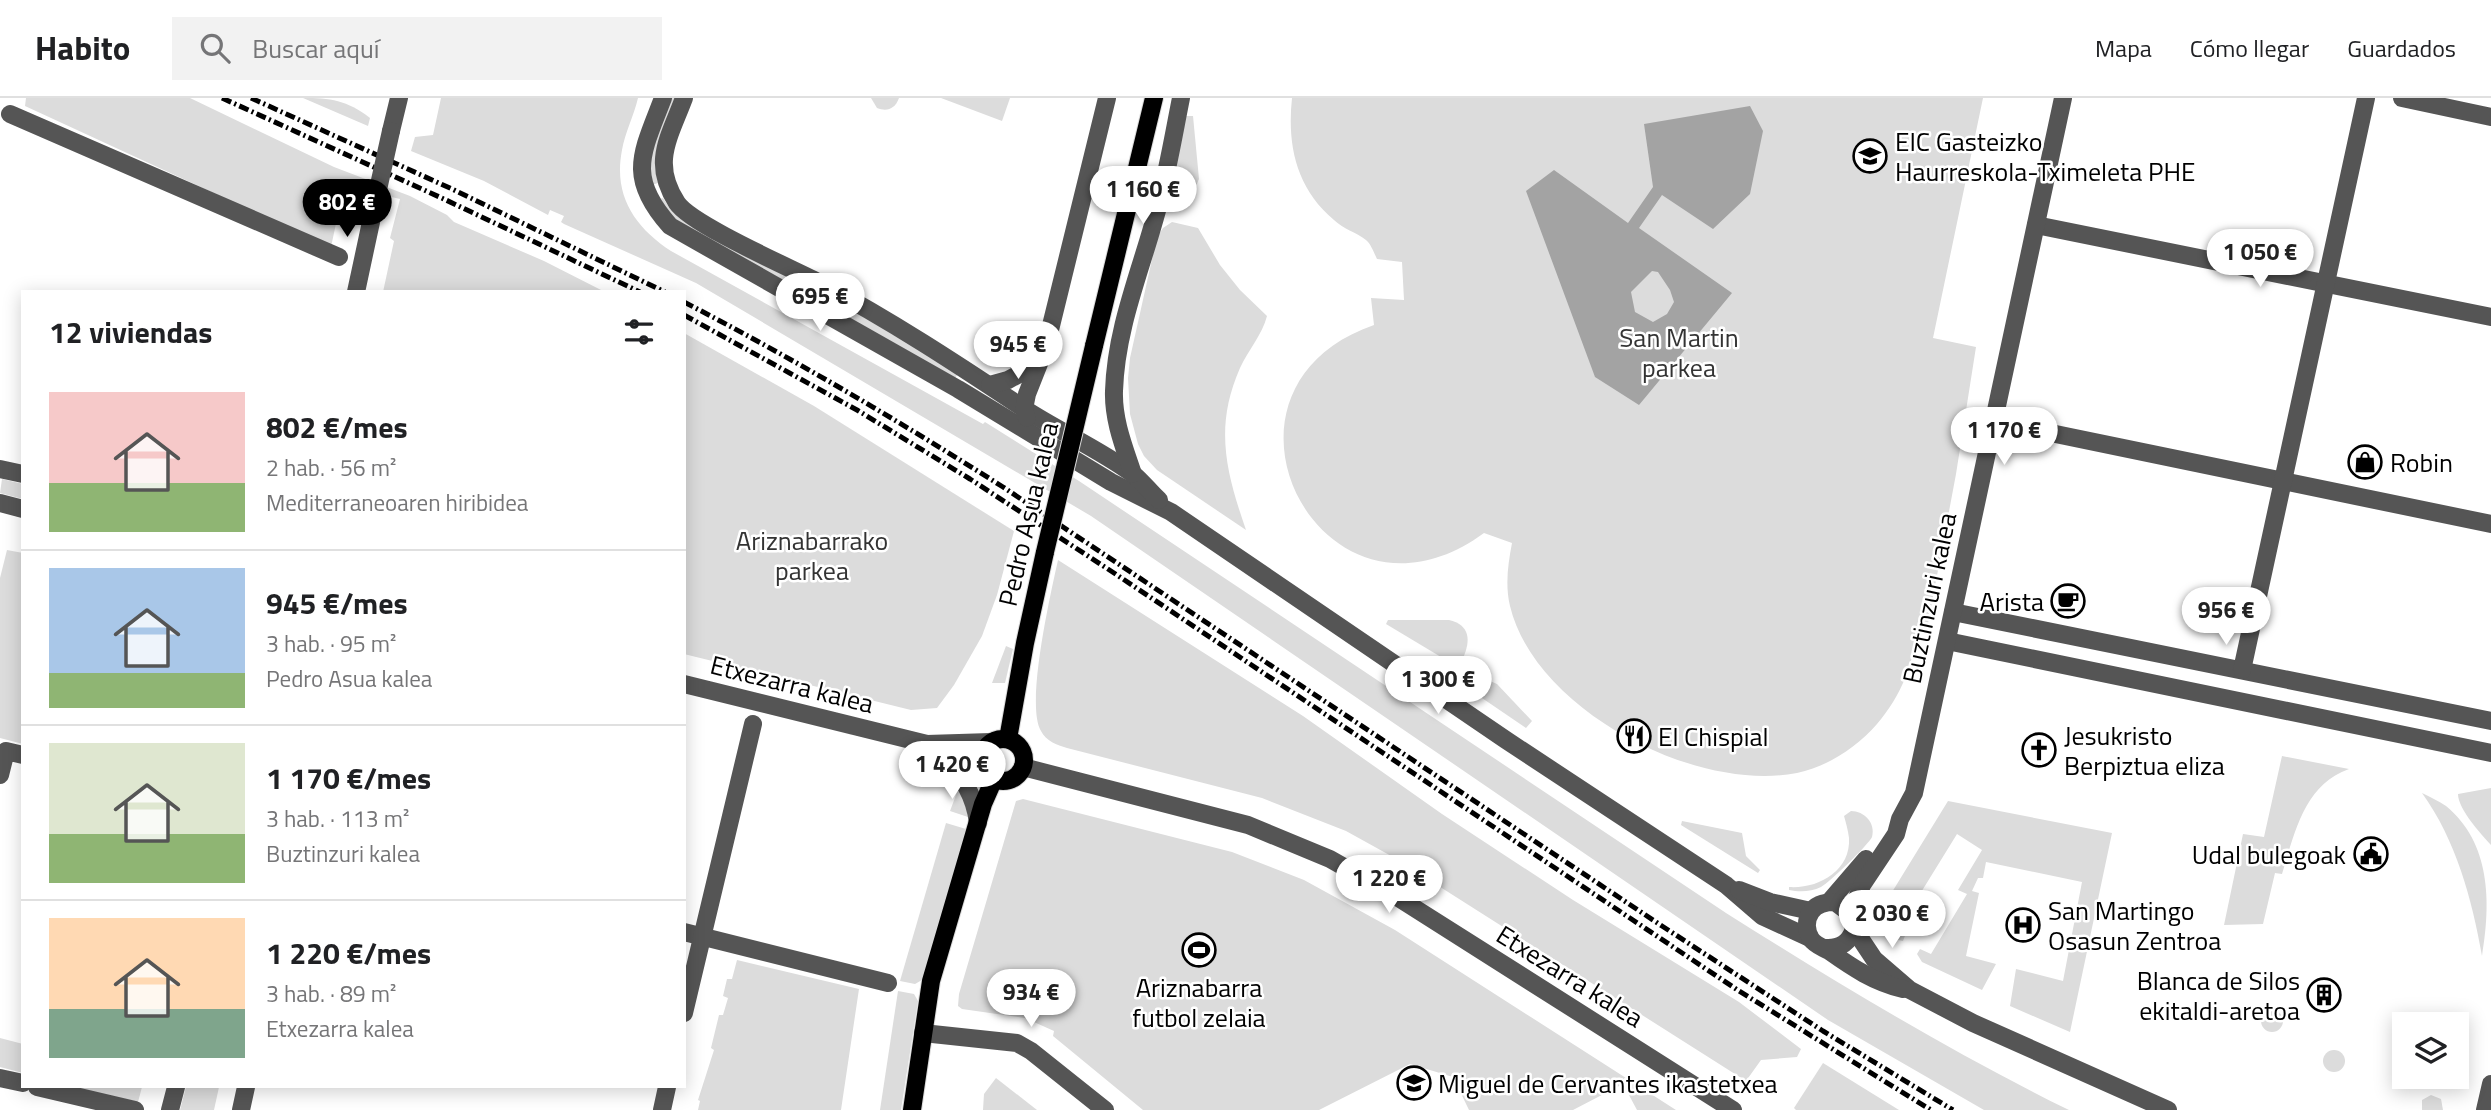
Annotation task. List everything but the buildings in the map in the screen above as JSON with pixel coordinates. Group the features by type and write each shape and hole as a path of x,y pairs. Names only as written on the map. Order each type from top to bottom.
{"main road":[{"name":"Pedro Asua kalea","path":"999,741 1025,643 1154,98"},
{"path":"912,1110 931,981 978,823 989,775 981,758 999,741 1020,747 1023,767 1020,774 1008,781 989,775"}],"street":[{"path":"356,290 399,98"},
{"path":"663,98 643,149 642,174 647,196 670,226 958,389 1111,482 1171,512 1506,740 1726,885 1762,916 1810,937 1864,976 1885,985 1910,990"},
{"path":"684,98 664,154 662,168 668,188 679,206 695,218 822,284 990,385 1024,409 1133,474 1171,512"},
{"name":"Pedro Asua kalea","path":"1030,432 1024,409 1030,383 1046,346 1107,98"},
{"path":"1133,474 1120,436 1116,414 1114,393 1117,358 1121,330 1159,204 1181,98"},
{"name":"Buztinzuri kalea","path":"1852,921 1862,885 1896,834 1900,819 1914,793 2063,98"},
{"path":"2242,670 2366,98"},
{"path":"2402,98 2491,117"},
{"path":"10,114 339,257"},
{"path":"2036,225 2491,317"},
{"path":"990,385 1008,380 1038,364"},
{"path":"2022,427 2491,524"},
{"path":"0,469 21,474"},
{"path":"0,503 21,508"},
{"path":"1953,612 2491,722"},
{"path":"1947,641 2491,753"},
{"name":"Etxezarra kalea","path":"686,685 933,749 989,775"},
{"path":"686,996 693,935 752,724"},
{"name":"Etxezarra kalea","path":"933,749 999,741"},
{"path":"933,749 965,781 976,808 978,823"},
{"path":"0,775 6,751 21,755"},
{"name":"Etxezarra kalea","path":"1023,767 1248,825 1319,854 1397,897 1733,1110"},
{"path":"1810,937 1807,924 1811,911 1816,906 1829,902 1860,869 1886,832 1900,819"},
{"path":"1726,885 1770,902 1811,911"},
{"path":"1829,902 1841,905 1874,960 1910,990 1973,1023 2168,1110"},
{"path":"1825,948 1844,945 1852,921"},
{"path":"693,935 888,983"},
{"path":"923,1032 1017,1044 1031,1051 1105,1110"},
{"path":"0,1078 21,1083"},
{"path":"2485,1110 2491,1084"},
{"path":"41,1088 135,1110"},
{"path":"170,1110 176,1088"},
{"path":"241,1110 246,1088"},
{"path":"662,1110 667,1088"}],"green space":[{"path":"26,98 190,98 334,167 410,196 447,215 454,222 544,261 601,290 383,290 394,241 390,238 400,199 353,188 341,200 331,247 25,106"},
{"path":"303,98 346,104 370,118 368,126"},
{"path":"441,98 638,98 622,150 621,182 624,196 637,221 658,242 983,424 985,422 1079,481 1726,913 1895,1016 1981,1065 2069,1110 1984,1110 1828,1020 1091,516 696,283 564,224 561,222 564,216 550,210 548,215 484,181 411,151 415,137 433,135"},
{"path":"668,98 677,98 656,161 658,183 652,185 649,161"},
{"path":"871,98 899,98 893,107 884,110 877,108"},
{"path":"941,98 1010,98 1002,121"},
{"name":"San Martin parkea","path":"1292,98 1983,98 1933,338 1976,347 1927,629 1917,627 1913,654 1899,691 1877,724 1860,741 1830,761 1797,773 1757,776 1713,770 1668,756 1625,736 1585,710 1551,679 1525,644 1508,598 1512,543 1484,533 1425,561 1373,559 1329,536 1298,498 1284,450 1290,402 1318,357 1374,325 1371,298 1404,300 1402,262 1377,259 1368,242 1338,223 1311,194 1297,165 1293,149"},
{"path":"1186,116 1193,116 1199,179 1196,186 1184,192 1177,189 1172,179"},
{"path":"663,198 669,207 818,288 959,372 954,380 850,318 686,230 657,200"},
{"path":"1172,222 1198,228 1220,265 1240,290 1267,316 1240,368 1227,410 1225,430 1228,469 1246,530 1157,470 1144,456 1138,444 1130,414 1130,358 1157,237 1163,228"},
{"name":"Ariznabarrako parkea","path":"686,334 814,406 1014,531 997,595 982,636 954,685 937,708 911,710 686,654"},
{"path":"2,479 21,484 21,498 0,493"},
{"path":"7,550 21,553 21,743 0,738 0,578"},
{"path":"1058,560 1303,716 1442,814 1573,900 1739,1002 1801,1049 1797,1057 1761,1060 1746,1081 1393,857 1346,831 1262,798 1067,748 1049,740 1041,731 1036,698 1041,648"},
{"path":"1388,620 1456,622 1465,629 1468,639 1463,658 1454,662 1446,660 1386,624"},
{"path":"1006,646 1013,649 1005,683 992,683"},
{"path":"1490,681 1497,684 1532,721 1526,728 1479,696 1480,686"},
{"path":"2282,756 2349,769 2334,776 2311,798 2297,827 2282,874 2275,873 2263,924 2224,925 2243,834 2264,837"},
{"path":"959,787 964,792 968,817 950,811"},
{"path":"2491,788 2491,845 2466,814 2458,794"},
{"path":"2422,793 2446,806 2461,821 2480,856 2486,895 2482,956 2461,871 2444,830"},
{"name":"Ariznabarra futbol zelaia","path":"1023,799 1232,852 1304,880 1395,930 1676,1110 1637,1110 1623,1084 1573,1110 1469,1110 1453,1077 1410,1064 1319,1110 1143,1110 1053,1036 1054,1031 1025,1018 962,1009 958,1006 959,994 1016,801"},
{"path":"1948,801 2112,833 2070,1032 2010,1006 2016,969 2063,981 2082,882 1986,862 1983,878 1978,878 1972,891 1979,893 1966,956 1996,964 1982,990 1922,962 1917,954 1920,949 1931,954 1967,894 1958,890 1982,850 1957,834 1899,928 1906,933 1903,941 1889,938 1882,925 1881,910"},
{"path":"1851,811 1860,813 1871,823 1873,832 1869,841 1821,887 1805,891 1789,890 1789,887 1821,881 1839,869 1848,850 1849,838 1844,816"},
{"path":"1682,821 1742,833 1746,856 1760,870 1758,873 1681,825"},
{"path":"946,823 966,829 922,980 915,984 900,981"},
{"path":"737,960 859,989 841,1110 698,1110 698,1100 714,1050 711,1048 719,1015 723,1015 728,998 723,996 727,979 732,979"},
{"path":"898,991 914,994 918,1001 901,1110 880,1110"},
{"path":"2272,1010 2280,1013 2283,1021 2280,1029 2272,1032 2264,1029 2261,1021 2264,1013"},
{"path":"0,1038 21,1043 21,1072 0,1067"},
{"path":"2334,1050 2342,1053 2345,1061 2342,1069 2334,1072 2326,1069 2323,1061 2326,1053"},
{"path":"1823,1063 1899,1110 1796,1110 1794,1108"},
{"path":"996,1078 1037,1110 983,1110 984,1094"},
{"path":"77,1088 142,1088 138,1102"},
{"path":"186,1088 219,1088 214,1110 180,1110"},
{"path":"2431,1095 2441,1099 2443,1110 2422,1110 2422,1100"}],"shaded area":[{"path":"1750,106 1763,131 1750,194 1713,229 1662,195 1639,228 1732,293 1639,405 1595,377 1526,191 1554,170 1628,223 1653,187 1644,124","holes":["1652,271 1658,272 1670,290 1674,302 1667,314 1653,322 1635,312 1631,292"]}],"railway":[{"path":"222,98 636,290"},
{"path":"251,98 452,189 661,290"},
{"path":"686,303 846,391 1003,487 1662,926 1823,1031 1953,1110"},
{"path":"686,316 857,410 970,479 1739,991 1931,1110"}],"place":[{"name":"EIC Gasteizko Haurreskola-Tximeleta PHE","path":"1870,156"},
{"name":"Robin","path":"2365,462"},
{"name":"Arista","path":"2068,601"},
{"name":"El Chispial","path":"1634,736"},
{"name":"Jesukristo Berpiztua eliza","path":"2039,750"},
{"name":"Udal bulegoak","path":"2371,854"},
{"name":"San Martingo Osasun Zentroa","path":"2023,925"},
{"name":"Ariznabarra futbol zelaia","path":"1199,950"},
{"name":"Blanca de Silos ekitaldi-aretoa","path":"2324,995"},
{"name":"Miguel de Cervantes ikastetxea","path":"1414,1083"}]}
